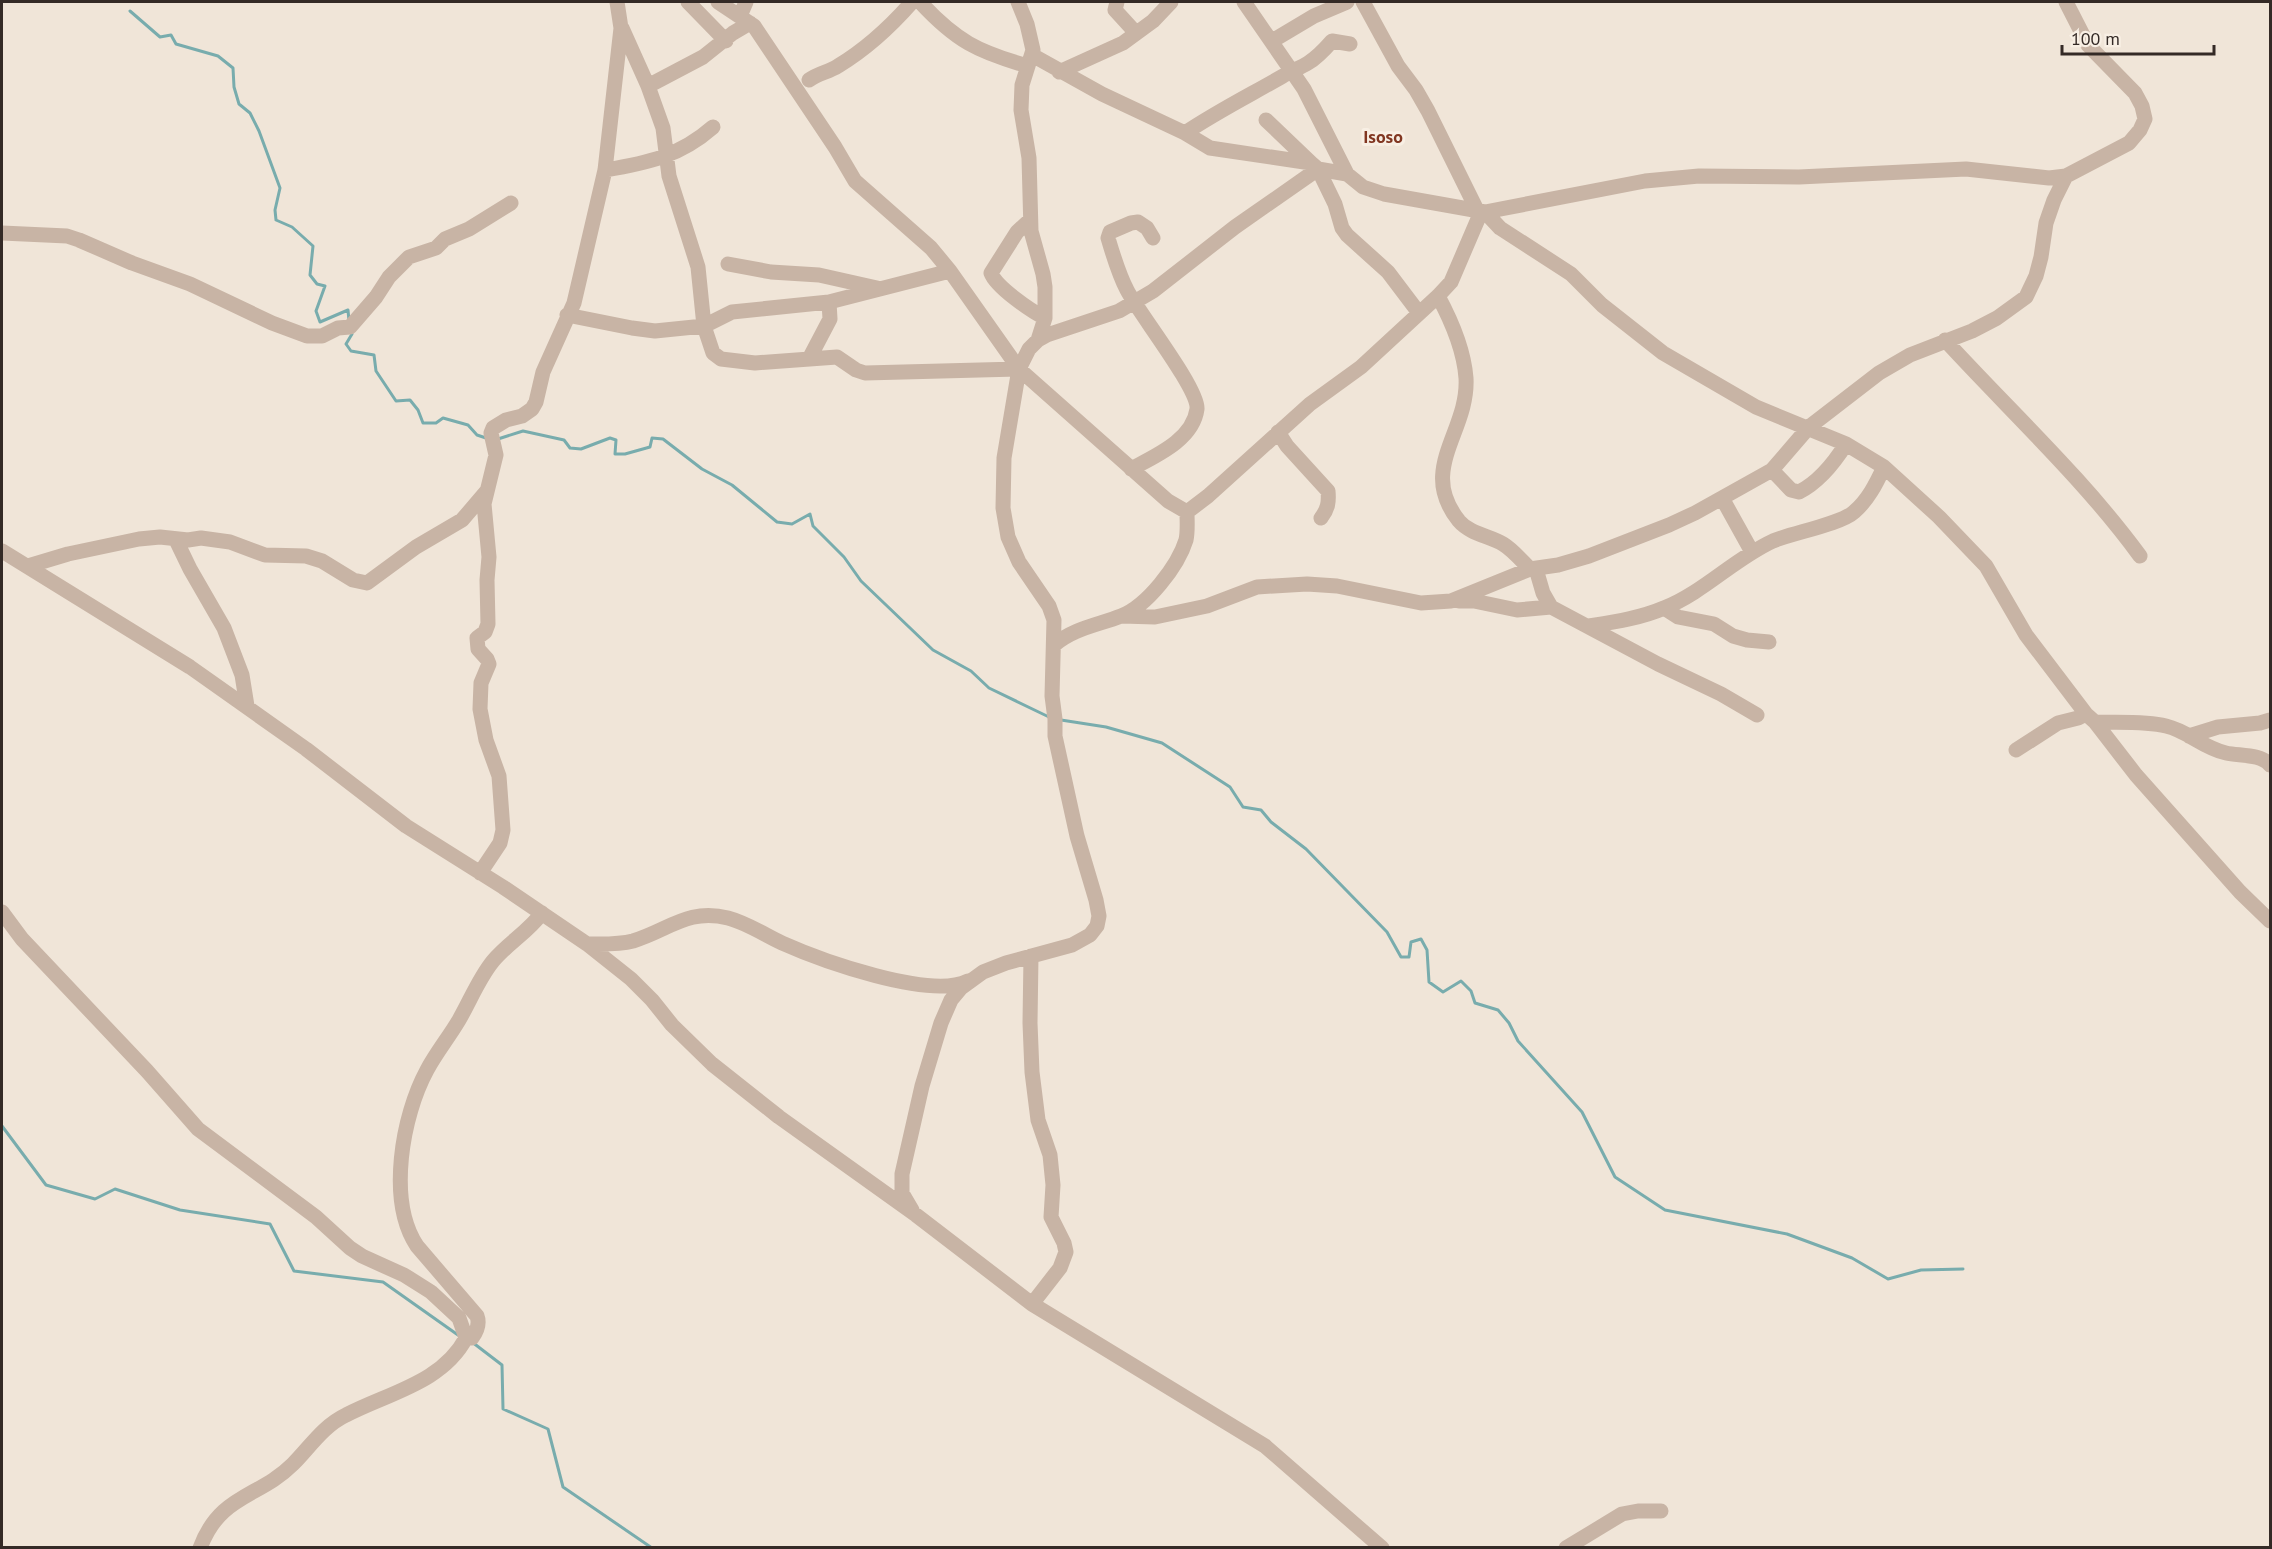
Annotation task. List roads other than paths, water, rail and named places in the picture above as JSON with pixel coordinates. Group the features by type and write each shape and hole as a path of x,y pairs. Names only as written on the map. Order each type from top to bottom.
{"street":[{"path":"480,873 500,843 502,830 498,776 486,740 480,709 481,683 489,664 487,658 478,649 476,642 477,638 485,632 488,624 489,557 484,514 486,492 496,455 491,433 493,428 506,420 522,416 532,409 536,402 543,372 574,303 605,171 621,28 617,2"},
{"path":"688,2 726,41"},
{"path":"718,2 745,20 835,147 855,181 931,248 950,271 1019,369 1168,501 1187,512"},
{"path":"648,86 703,57 726,41 745,20 746,2"},
{"path":"809,80 848,59 889,27 912,2"},
{"path":"920,2 941,24 971,46 990,55 1030,61 1059,72 1185,133 1210,148 1347,174"},
{"path":"1018,2 1031,39 1030,61 1022,85 1021,110 1029,158 1030,220 1034,244 1044,274 1045,318 1038,340"},
{"path":"1117,2 1115,10 1136,33"},
{"path":"1059,72 1123,43 1153,21 1170,2"},
{"path":"1244,2 1292,70 1316,110 1347,174 1363,187 1383,194 1481,212 1645,181 1699,176 1799,177 1966,169 2049,178 2066,176 2129,143 2140,130 2145,119 2142,106 2135,93 2088,45 2066,2"},
{"path":"1272,41 1314,16 1347,2"},
{"path":"1363,2 1398,66 1428,111 1481,212 1500,228 1571,274 1602,305 1662,353 1756,407 1846,444 1884,467 1939,517 1986,566 2026,635 2136,775 2240,892 2271,921"},
{"path":"621,28 648,86 663,128 673,193 698,267 704,326 713,353 721,359 755,363 837,357 856,370 866,373 1019,369"},
{"path":"1185,133 1292,70 1307,64 1332,41 1350,44"},
{"path":"1266,120 1314,166 1335,204 1342,228 1388,272 1419,313"},
{"path":"605,171 654,162 696,141 714,127"},
{"path":"587,944 620,943 634,940 690,917 702,915 732,919 791,947 878,976 939,987 953,987 1006,963 1072,945 1090,935 1098,926 1099,916 1092,882 1077,836 1055,736 1052,696 1054,620 1049,606 1019,562 1008,537 1003,508 1004,458 1019,369 1029,349 1038,340 1119,310 1153,291 1314,166"},
{"path":"1451,601 1533,569 1589,556 1695,513 1772,470 1809,427 1879,373 1910,355 1972,331 2026,297 2036,276 2046,223 2066,176"},
{"path":"2,233 67,236 190,284 289,330 307,336 322,336 338,327 350,327 376,297 389,277 409,257 436,248 445,239 469,229 511,203"},
{"path":"1187,512 1327,390 1361,367 1438,296 1451,282 1481,212"},
{"path":"1030,220 1017,232 991,273 996,281 1034,312 1045,318"},
{"path":"1131,469 1165,451 1188,430 1197,408 1192,393 1127,291 1108,238 1110,232 1138,222 1147,228 1154,238"},
{"path":"728,264 771,272 819,275 850,284 882,288"},
{"path":"567,315 655,331 704,326 732,312 829,302 950,271"},
{"path":"1438,296 1452,327 1466,378 1464,399 1443,466 1442,482 1445,497 1462,524 1504,545 1533,569 1551,607"},
{"path":"809,359 830,320 829,302"},
{"path":"1945,340 2061,463 2123,532 2140,556"},
{"path":"1278,432 1287,446 1328,491 1329,500 1322,518"},
{"path":"1772,470 1791,490 1799,492 1830,468 1846,444"},
{"path":"1589,626 1629,619 1664,608 1712,580 1752,552 1774,541 1852,514 1873,490 1884,467"},
{"path":"28,566 68,554 139,538 160,537 176,540 201,538 230,542 265,555 306,556 322,561 353,580 367,583 416,547 462,520 486,492"},
{"path":"1722,498 1752,552"},
{"path":"1054,645 1081,629 1132,611 1151,593 1173,565 1186,540 1187,512"},
{"path":"176,540 224,628 242,675 247,706"},
{"path":"2,551 190,667 247,706 406,826 587,944 621,970 652,1000 672,1025 726,1076 832,1157 916,1215 1032,1304 1265,1446 1382,1548"},
{"path":"1122,616 1155,617 1208,606 1257,587 1307,584 1337,586 1421,603 1474,601 1517,610 1551,607 1658,664 1721,694 1757,715"},
{"path":"1664,608 1678,617 1713,624 1733,636 1769,642"},
{"path":"2016,750 2058,723 2078,718 2091,718 2165,726 2189,736 2206,747 2225,753 2264,759 2271,765"},
{"path":"2189,736 2218,728 2271,720"},
{"path":"2,912 22,939 147,1071 198,1130 316,1217 350,1248 426,1288 459,1318 466,1338"},
{"path":"466,1338 472,1338 476,1334 479,1325 477,1316 417,1246 404,1220 401,1179 405,1131 427,1070 453,1031 487,969 504,950 525,933 542,913"},
{"path":"1031,956 1030,1044 1037,1114 1050,1155 1053,1185 1051,1217 1066,1252 1060,1268 1032,1304"},
{"path":"916,1215 902,1193 901,1183 922,1086 941,1023 951,1000 972,979"},
{"path":"200,1548 222,1511 292,1465 324,1430 344,1416 425,1379 453,1358 466,1338"},
{"path":"1566,1548 1622,1514 1661,1511"}],"waterway":[{"path":"130,11 160,37 171,35 176,44 218,56 233,68 234,87 239,104 250,113 259,131 280,188 275,210 276,220 292,227 313,246 310,275 317,284 325,286 316,311 320,322 348,310 349,321"},
{"path":"351,330 352,334 346,344 351,351 374,355 376,371 396,401 410,400 418,410 423,423 436,423 443,418 468,425 477,435 486,438"},
{"path":"498,439 523,431 564,440 570,448 581,449 610,438 616,440 615,454 625,454 650,447 652,438 663,439 702,469 732,485 777,522 792,524 810,514 813,526 844,557 861,581 933,650 971,671 989,688 1049,717"},
{"path":"1061,720 1106,727 1162,743 1230,787 1243,807 1261,810 1271,822 1306,849 1387,932 1401,957 1409,957 1411,942 1421,939 1427,950 1429,982 1443,992 1461,981 1471,991 1475,1003 1498,1010 1509,1023 1518,1041 1582,1112 1615,1177 1665,1210 1787,1234 1852,1258 1888,1279 1921,1270 1963,1269"},
{"path":"2,1126 46,1185 95,1199 115,1189 180,1210 270,1224 294,1271 383,1282 458,1335"},
{"path":"472,1342 502,1365 503,1409 548,1429 563,1487 652,1548"}],"district":[{"name":"Isoso","path":"1383,137"}]}
